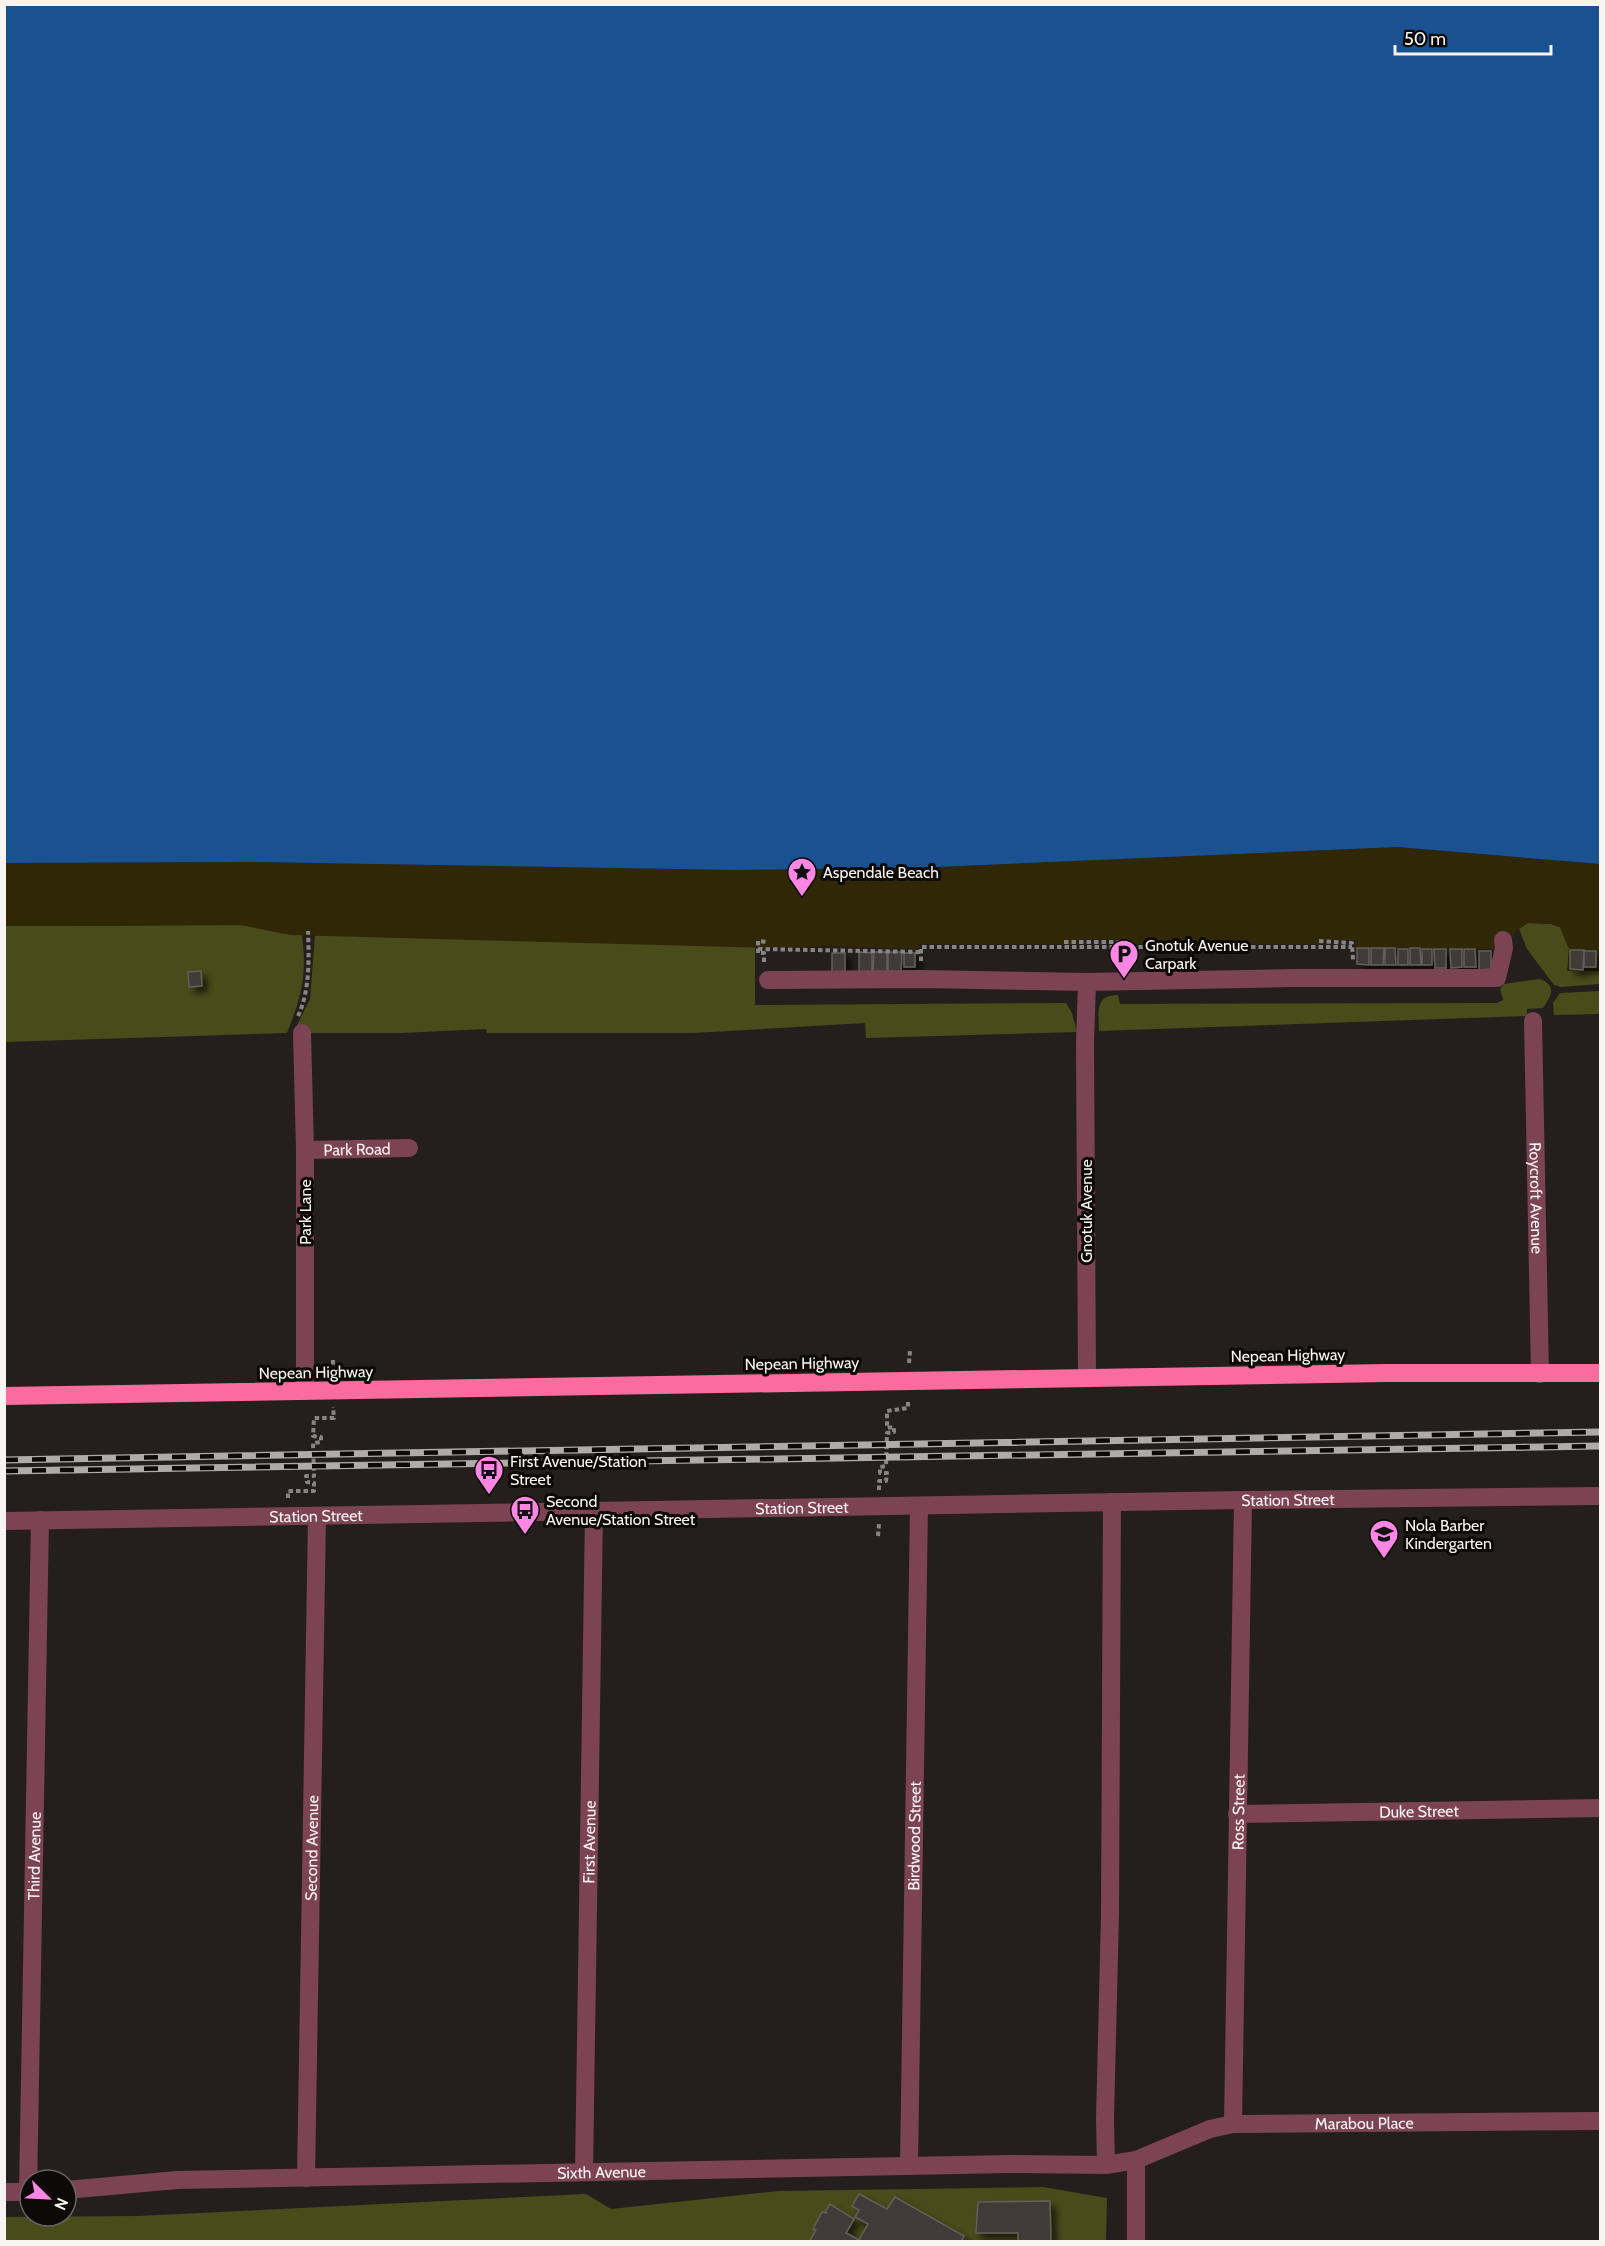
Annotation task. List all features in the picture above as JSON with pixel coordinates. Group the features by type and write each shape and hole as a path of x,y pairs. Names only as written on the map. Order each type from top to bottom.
{"highway":[{"name":"Nepean Highway","path":"4,1396 1386,1373 1600,1374"}],"street":[{"path":"768,980 921,979 1087,982 1497,978 1504,948 1503,940"},
{"name":"Gnotuk Avenue","path":"1087,982 1085,1044 1087,1378"},
{"name":"Roycroft Avenue","path":"1533,1021 1540,1374"},
{"name":"Park Lane","path":"302,1033 305,1150 305,1391"},
{"name":"Park Road","path":"305,1150 409,1148"},
{"name":"Station Street","path":"4,1521 1600,1496"},
{"name":"Ross Street","path":"1233,2124 1243,1500"},
{"path":"1106,2165 1112,1502"},
{"name":"Birdwood Street","path":"909,2166 919,1506"},
{"name":"First Avenue","path":"584,2172 594,1512"},
{"name":"Second Avenue","path":"306,2178 317,1516"},
{"name":"Third Avenue","path":"29,2168 40,1520"},
{"name":"Duke Street","path":"1237,1814 1600,1808"},
{"name":"Marabou Place","path":"1136,2160 1210,2129 1233,2124 1600,2121"},
{"path":"1136,2160 1136,2241"},
{"name":"Sixth Avenue","path":"78,2189 177,2180 909,2166 1106,2165 1136,2160"}],"path":[{"path":"302,1033 291,1031 303,1006 309,957 308,931"},
{"path":"758,941 767,942"},
{"path":"1319,941 1352,943 1353,978"},
{"path":"1064,942 1118,946 1128,942"},
{"path":"1117,981 1118,946"},
{"path":"921,979 921,947 1352,947"},
{"path":"758,949 921,952"},
{"path":"879,1536 879,1481 886,1481 886,1473 880,1473 880,1467 886,1466 887,1433 894,1432 894,1427 887,1428 887,1411 908,1408 910,1352"},
{"path":"289,1517 288,1491 314,1491 314,1483 307,1482 306,1476 314,1476 313,1443 321,1442 321,1437 313,1436 314,1418 334,1418 333,1360"}],"shaded area":[{"path":"1528,923 1551,924 1560,927 1569,949 1568,971 1600,971 1600,984 1561,987 1554,985 1527,949 1519,929"},
{"path":"241,925 302,935 304,962 302,985 287,1033 5,1042 4,926"},
{"path":"315,935 755,947 755,1005 1066,1003 1072,1013 1077,1032 866,1038 865,1023 694,1033 487,1033 486,1029 401,1033 309,1033 296,1027 310,999"},
{"path":"1539,979 1549,984 1550,995 1543,1008 1527,1009 1527,1016 1099,1031 1101,1002 1105,998 1118,995 1120,1004 1497,1003 1503,1000 1500,989 1504,984"},
{"path":"1600,991 1600,1014 1554,1015 1553,1003 1560,993"},
{"path":"1043,2187 1107,2198 1106,2242 5,2242 4,2217 18,2217 18,2228 78,2228 78,2216 138,2216 586,2194 611,2209 779,2191"}],"sand":[{"name":"Aspendale Beach","path":"1397,847 1600,864 1600,971 1567,971 1569,948 1560,927 1551,924 1528,923 1516,930 1511,941 1496,949 1356,948 1355,940 1325,940 1323,944 1126,944 1125,940 1078,939 1077,944 919,944 919,949 829,946 770,948 290,935 241,925 5,926 4,863 250,862 738,870 938,867"}],"water":[{"path":"4,5 1600,5 1600,864 1397,847 938,867 738,870 250,862 5,863"}],"building":[{"path":"1357,948 1369,948 1369,965 1357,964"},
{"path":"1371,948 1384,948 1383,965 1371,965"},
{"path":"1385,948 1395,948 1396,965 1385,965"},
{"path":"1410,948 1420,948 1421,965 1410,965"},
{"path":"1398,949 1408,949 1408,965 1398,965"},
{"path":"1422,949 1432,949 1432,965 1422,965"},
{"path":"1434,949 1446,949 1446,968 1435,968"},
{"path":"1450,949 1462,949 1462,967 1451,968"},
{"path":"1464,949 1475,949 1476,967 1464,967"},
{"path":"1570,950 1584,950 1583,970 1570,969"},
{"path":"1479,951 1491,951 1491,969 1479,970"},
{"path":"1584,951 1596,951 1596,967 1584,967"},
{"path":"859,952 872,953 872,972 859,972"},
{"path":"874,952 887,952 887,972 873,972"},
{"path":"888,952 902,952 901,972 888,972"},
{"path":"832,953 845,953 845,973 832,972"},
{"path":"904,953 915,953 915,967 904,967"},
{"path":"201,971 202,986 189,987 188,972"},
{"path":"859,2194 887,2209 895,2197 964,2236 961,2242 809,2242 822,2212 827,2213 825,2212 830,2204 854,2219 846,2233 859,2240 868,2224 855,2217 859,2210 852,2206"},
{"path":"1050,2201 1051,2242 1018,2242 1018,2233 976,2233 978,2202"}],"railway":[{"path":"4,1460 1600,1432"},
{"path":"4,1471 1600,1446"}],"place":[{"name":"Aspendale Beach","path":"802,898"},
{"name":"Gnotuk Avenue Carpark","path":"1124,980"},
{"name":"First Avenue/Station Street","path":"489,1496"},
{"name":"Second Avenue/Station Street","path":"525,1536"},
{"name":"Nola Barber Kindergarten","path":"1384,1560"}]}
